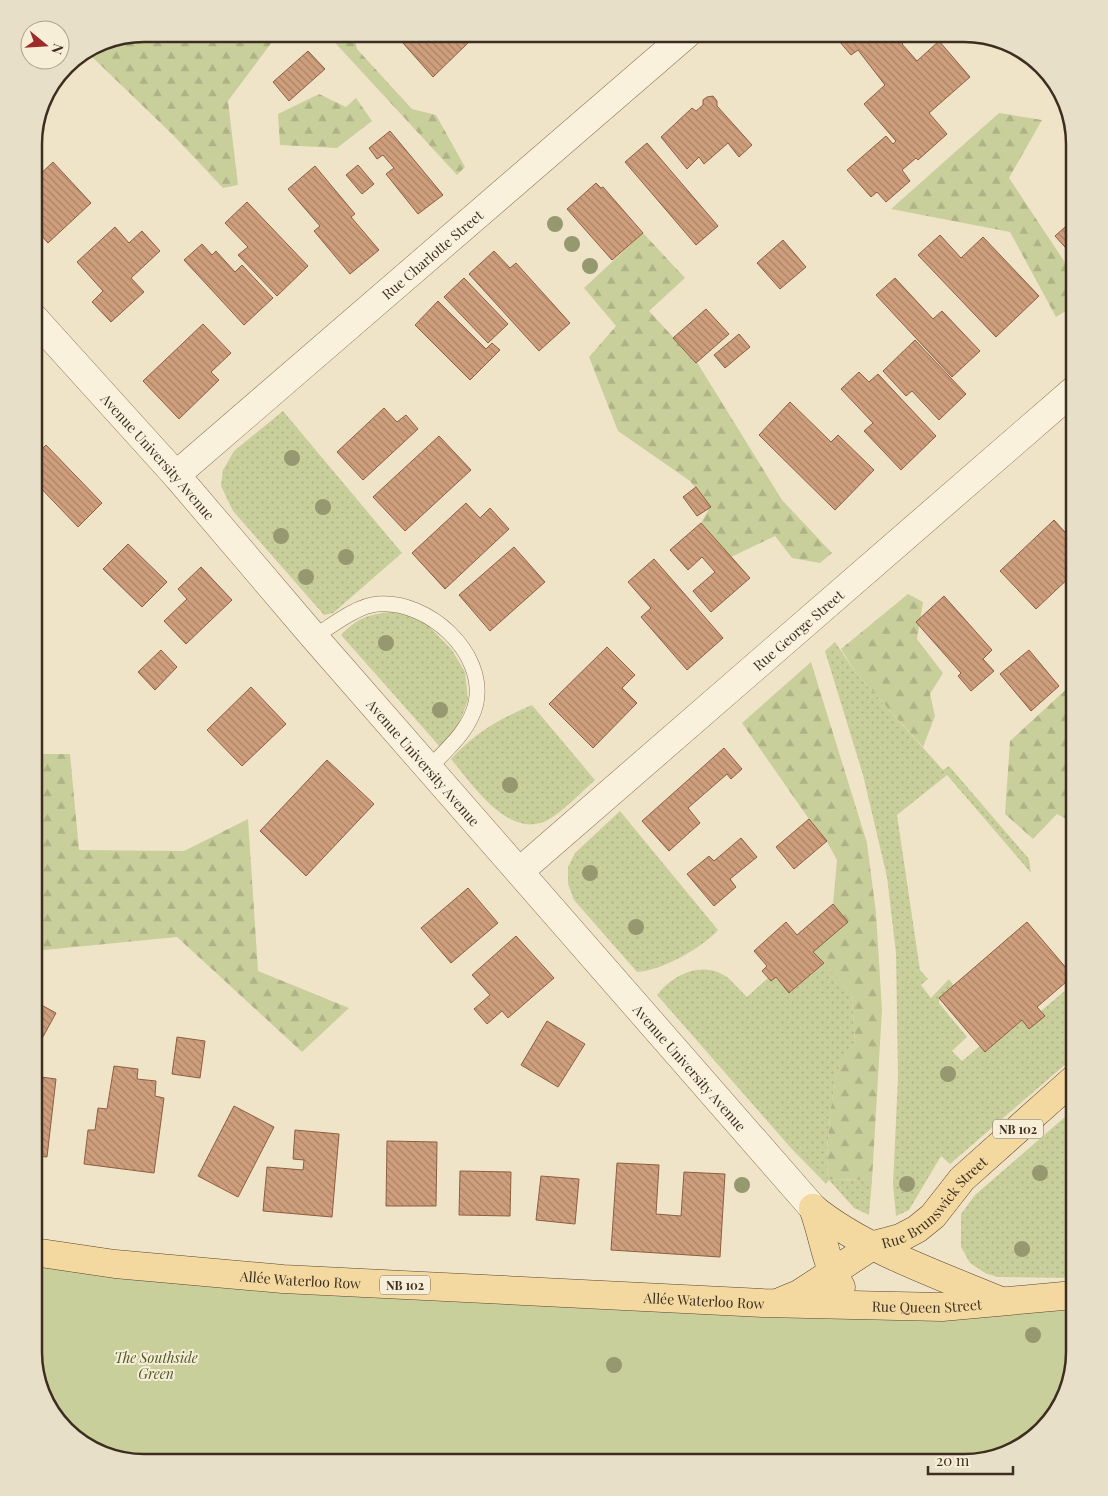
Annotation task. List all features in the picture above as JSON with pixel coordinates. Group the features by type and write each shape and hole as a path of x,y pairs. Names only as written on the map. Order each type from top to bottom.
{"main road":[{"name":"Rue Brunswick Street","path":"778,1302 799,1294 874,1245 900,1238 922,1225 933,1216 962,1179 1066,1086"},
{"path":"818,1219 830,1222 874,1245 1004,1302"},
{"path":"818,1219 826,1257 832,1272 842,1288 858,1298 880,1306"},
{"path":"778,1302 804,1282 819,1250 818,1219"},
{"name":"Allée Waterloo Row","path":"42,1253 116,1264 283,1279 778,1302"},
{"name":"Rue Queen Street","path":"778,1302 942,1307 1066,1296"}],"street":[{"name":"Rue Charlotte Street","path":"176,475 678,43"},
{"name":"Avenue University Avenue","path":"43,328 176,475 314,637 520,871 818,1219"},
{"name":"Rue George Street","path":"520,871 1066,397"}],"lane":[{"path":"314,637 347,616 378,604 408,607 432,618 453,637 466,654 476,675 476,703 466,728 429,768"}],"green space":[{"path":"272,42 228,101 238,185 223,188 174,136 92,57 112,48 131,43"},
{"path":"335,42 356,42 357,49 412,109 436,115 465,167 457,175"},
{"path":"319,94 346,107 356,98 372,121 337,148 280,145 278,114"},
{"path":"999,113 1042,120 1009,178 1066,264 1066,311 1056,317 1010,232 891,209"},
{"path":"643,233 685,278 649,311 698,364 782,500 832,553 820,563 792,558 775,536 731,557 701,523 710,507 690,481 618,431 589,357 616,326 584,288"},
{"path":"283,411 402,553 333,613 324,615 233,511 221,486 223,470 234,451"},
{"path":"908,594 923,602 917,639 943,673 930,694 935,716 923,747 856,673 841,649"},
{"path":"394,611 423,620 452,650 465,672 468,700 459,724 441,748 341,635 353,624 364,618"},
{"path":"835,642 856,673 943,770 949,766 1029,859 1031,873 947,775 897,815 920,970 928,979 921,985 931,998 949,979 954,986 939,998 939,1003 967,1037 952,1051 962,1061 980,1046 986,1052 1022,1020 1029,1029 1044,1016 1041,1011 1066,990 1066,1064 950,1164 941,1156 909,1210 896,1216 893,1185 898,1077 896,953 887,877 863,775 825,651"},
{"path":"811,662 867,843 876,913 882,1010 872,1180 828,1179 828,1136 835,1083 843,1058 855,1043 852,994 813,952 848,922 833,904 837,860 827,842 742,723"},
{"path":"1066,689 1066,819 1057,814 1033,839 1005,814 1010,741"},
{"path":"532,705 595,780 557,814 536,824 522,823 508,818 494,808 470,783 451,759 478,734"},
{"path":"42,754 70,754 79,850 184,851 248,819 258,971 349,1008 302,1052 177,937 42,950"},
{"path":"620,811 718,930 692,951 658,968 647,971 637,972 574,900 568,884 568,867 575,853"},
{"path":"824,963 852,994 855,1043 843,1059 835,1084 828,1136 828,1179 872,1180 869,1215 854,1208 829,1180 826,1184 790,1147 657,995 671,981 689,972 699,970 718,972 727,977 747,997 768,978 771,981 776,977 790,993"},
{"path":"1066,1116 1066,1278 997,1277 985,1273 970,1263 961,1247 961,1214 975,1195"},
{"name":"The Southside Green","path":"42,1253 763,1303 1066,1295 1064,1371 1055,1396 1040,1419 1031,1428 1008,1443 977,1453 131,1453 100,1443 77,1428 68,1419 53,1396 44,1371 42,1351"}],"building":[{"path":"402,42 469,42 433,77"},
{"path":"841,43 903,43 917,61 937,43 941,43 970,77 929,113 947,134 918,160 916,158 902,170 910,181 886,202 877,192 871,197 847,170 886,136 893,144 896,141 864,104 885,85 858,50 851,55"},
{"path":"308,51 325,69 289,101 273,82"},
{"path":"713,96 717,101 717,106 752,145 739,157 728,143 704,164 699,157 687,169 661,137 692,108 696,111 703,105 703,100"},
{"path":"390,131 443,195 418,214 386,174 394,168 383,155 377,159 369,148"},
{"path":"647,143 718,226 696,245 625,162"},
{"path":"53,162 91,203 48,243 43,237 43,171"},
{"path":"358,165 374,184 362,194 346,175"},
{"path":"315,166 355,214 351,217 379,250 350,274 314,231 320,226 288,189"},
{"path":"596,183 601,188 603,187 643,233 612,260 567,209"},
{"path":"247,202 308,266 277,296 238,255 248,247 225,223"},
{"path":"1066,226 1066,248 1055,236"},
{"path":"115,227 129,243 142,231 160,251 131,278 144,292 111,322 92,302 103,291 77,262"},
{"path":"940,235 961,258 983,237 1039,296 996,337 918,255"},
{"path":"783,240 806,267 780,289 757,263"},
{"path":"202,244 212,255 216,251 235,272 242,265 273,298 244,325 184,260"},
{"path":"494,251 510,268 516,263 570,323 539,351 469,274"},
{"path":"464,278 508,324 488,343 444,297"},
{"path":"895,278 933,319 942,311 980,351 952,377 876,295"},
{"path":"438,301 486,349 492,343 500,350 470,380 415,325"},
{"path":"706,309 729,334 696,363 673,338"},
{"path":"203,324 231,353 211,372 219,380 179,419 143,381"},
{"path":"739,334 750,347 725,368 714,355"},
{"path":"915,340 966,394 939,420 912,391 906,396 883,371"},
{"path":"859,372 869,382 878,374 936,436 901,470 864,431 873,423 841,389"},
{"path":"790,402 831,442 838,435 874,470 835,510 759,435"},
{"path":"384,408 397,422 406,415 418,429 363,480 337,452"},
{"path":"439,436 471,470 405,531 373,497"},
{"path":"46,445 102,503 78,527 43,490 43,448"},
{"path":"696,487 711,507 697,516 683,497"},
{"path":"466,503 480,518 490,508 509,529 445,589 412,553"},
{"path":"1054,520 1066,533 1066,581 1036,609 1000,571"},
{"path":"701,523 750,578 711,612 693,591 715,572 702,557 688,570 670,550"},
{"path":"128,544 167,582 142,607 103,569"},
{"path":"514,547 545,582 490,631 459,595"},
{"path":"654,559 723,638 687,670 641,617 651,608 628,582"},
{"path":"201,567 232,600 186,644 164,621 187,599 178,589"},
{"path":"944,596 992,650 983,659 994,671 971,691 958,676 961,673 916,622"},
{"path":"607,647 635,675 622,688 637,703 593,748 549,704"},
{"path":"161,650 177,667 155,690 138,672"},
{"path":"1029,650 1059,686 1031,711 1000,674"},
{"path":"251,687 286,724 242,766 207,730"},
{"path":"724,748 742,769 731,779 727,774 688,808 700,823 669,851 642,821"},
{"path":"327,760 374,804 306,876 260,831"},
{"path":"809,819 827,841 794,869 776,847"},
{"path":"741,838 757,857 730,879 736,887 714,906 687,874 709,856 714,861"},
{"path":"468,888 498,923 451,963 421,928"},
{"path":"833,904 848,922 813,952 824,963 789,993 776,977 771,981 762,971 767,966 754,951 786,922 797,935"},
{"path":"1027,922 1066,968 1066,982 1037,1007 1045,1016 1029,1029 1022,1020 985,1052 939,998"},
{"path":"516,936 554,978 508,1018 502,1011 487,1024 474,1009 490,995 472,975"},
{"path":"42,1006 56,1013 42,1038"},
{"path":"547,1021 585,1044 558,1087 521,1065"},
{"path":"177,1037 205,1041 200,1078 172,1074"},
{"path":"114,1066 138,1069 137,1079 156,1081 155,1096 164,1098 154,1173 84,1164 88,1130 95,1130 98,1108 107,1109"},
{"path":"42,1077 56,1079 47,1157 42,1157"},
{"path":"234,1106 274,1127 238,1197 198,1176"},
{"path":"295,1130 339,1134 332,1217 263,1211 267,1167 303,1170 304,1160 293,1159"},
{"path":"387,1141 437,1142 436,1206 386,1206"},
{"path":"617,1163 659,1165 656,1214 681,1216 684,1172 725,1174 720,1257 611,1250"},
{"path":"460,1171 511,1172 510,1216 459,1215"},
{"path":"541,1176 579,1179 575,1224 536,1220"}]}
